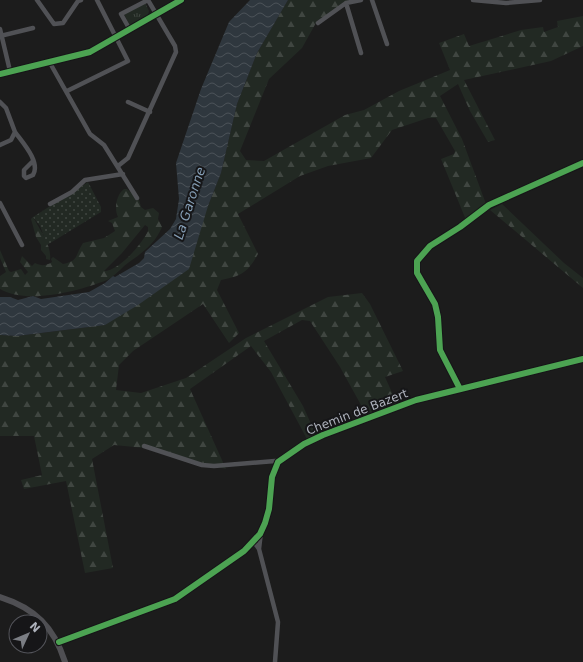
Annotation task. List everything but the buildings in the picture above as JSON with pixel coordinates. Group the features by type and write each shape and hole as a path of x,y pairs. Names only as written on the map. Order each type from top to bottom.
{"street":[{"path":"37,0 54,24 63,23 78,0 81,0"},
{"path":"67,91 128,61 97,0"},
{"path":"118,166 128,158 176,52 175,46 148,0 121,14 130,30"},
{"path":"0,74 90,52 182,0"},
{"path":"318,23 346,3 361,0"},
{"path":"372,0 387,44"},
{"path":"473,0 499,3 540,0"},
{"path":"346,3 361,53"},
{"path":"1,36 33,28"},
{"path":"0,29 10,71"},
{"path":"50,63 90,134 104,145 137,198"},
{"path":"0,102 9,114 15,132 33,161"},
{"path":"128,102 150,112"},
{"path":"0,145 11,140 15,132"},
{"path":"460,389 440,350 438,316 435,304 417,273 416,267 421,254 430,246 460,227 489,205 583,163"},
{"path":"50,204 72,192 85,180 122,174"},
{"path":"0,203 22,244"},
{"name":"Chemin de Bazert","path":"278,462 304,444 323,435 416,400 583,359"},
{"path":"144,446 202,465 214,466 278,462 272,477 269,509 261,532 259,548 278,622 275,662"},
{"path":"59,642 175,599 228,564 254,542 261,532"},
{"path":"254,542 259,548"},
{"path":"0,597 28,609 40,618 59,642 66,662"}],"green space":[{"path":"288,0 352,0 317,21 302,48 269,79 240,151 246,160 264,161 345,115 364,110 399,91 450,70 439,43 464,34 469,46 521,30 543,27 544,32 558,27 557,21 583,16 583,46 551,61 464,80 495,140 488,142 470,111 458,84 440,96 462,139 486,204 466,220 441,159 454,154 455,151 436,118 428,118 392,130 371,158 328,166 300,176 238,214 258,254 251,265 244,272 234,277 221,280 217,290 239,333 229,343 203,304 133,351 119,365 116,390 141,393 186,378 246,338 328,297 362,293 370,304 403,371 385,377 398,406 366,414 340,367 310,321 302,320 264,341 303,406 316,435 307,439 271,372 251,346 190,389 226,469 145,448 114,445 92,459 113,568 85,573 66,481 24,489 21,480 42,475 34,436 0,436 0,335 18,336 105,325 208,206 221,173 237,104 257,53"},
{"path":"145,3 149,11 148,15 130,26 124,14"},
{"path":"88,182 101,207 101,212 47,245 40,226 33,217"},
{"path":"124,189 127,189 139,200 141,207 145,210 153,208 159,213 158,219 162,227 151,245 124,266 114,276 95,284 53,295 24,296 11,294 0,289 0,276 6,272 0,258 0,250 9,271 11,272 21,269 25,275 28,272 20,262 22,256 32,266 35,263 46,265 52,262 51,259 53,257 63,264 68,263 76,257 83,243 104,238 115,231 112,223 108,221 118,217 116,202","holes":["145,225 148,227 148,231 145,236 129,256 116,267 104,271 122,253"]},
{"path":"502,204 564,263 583,278 583,288 490,210"},
{"path":"33,217 49,249 50,260 46,259 46,256 41,250 41,245 36,237 31,219"}],"water":[{"name":"La Garonne","path":"250,0 288,0 257,53 237,104 221,173 208,206 189,269 138,305 105,325 17,336 0,335 0,297 10,297 18,300 33,296 41,299 89,292 105,283 113,276 115,277 139,263 144,258 145,252 170,229 176,219 179,199 176,163 201,89 229,22"}],"cycle path":[{"path":"0,74 90,52 181,0"},
{"path":"460,389 440,350 438,317 435,304 417,273 417,261 430,246 460,227 489,205 583,163"},
{"path":"59,642 175,599 244,551 260,534 265,523 269,509 272,477 278,462 304,444 323,435 416,400 583,359"}]}
